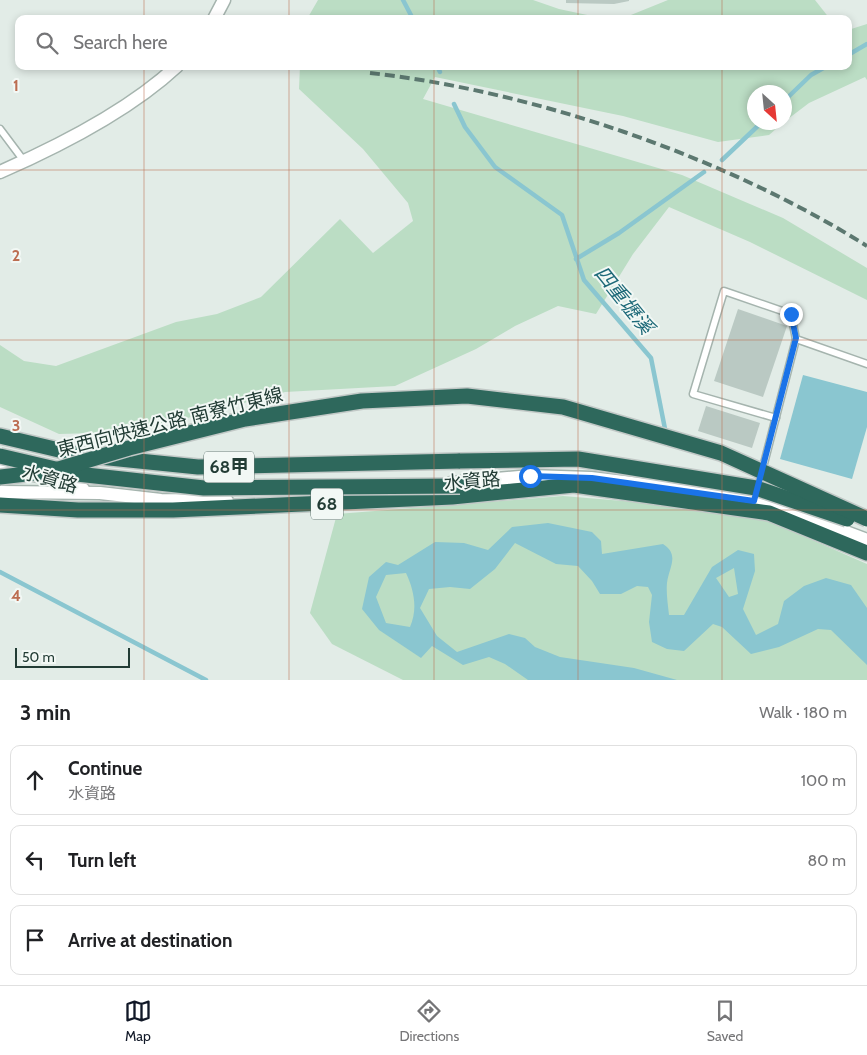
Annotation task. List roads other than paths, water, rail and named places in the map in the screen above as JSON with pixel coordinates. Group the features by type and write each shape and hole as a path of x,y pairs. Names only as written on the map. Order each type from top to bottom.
{"highway":[{"name":"東西向快速公路 南寮竹東線","path":"0,477 52,471 129,448 246,419 362,400 467,396 563,407 721,453 867,519"},
{"name":"68甲","path":"0,436 80,455 198,467 578,459 756,488 867,526"},
{"name":"68甲","path":"0,456 77,474 204,488 574,485"},
{"name":"68","path":"0,505 78,510 173,510 452,497 574,485 768,513 867,553"}],"street":[{"path":"216,15 224,0"},
{"path":"0,172 24,161 132,100 172,70"},
{"name":"水資路","path":"0,465 100,493"},
{"name":"水資路","path":"0,492 100,493 161,500 269,500 530,476 592,478 766,502 867,540"}],"lane":[{"path":"0,129 24,161"},
{"path":"754,501 776,418 796,338 791,314 724,291 693,394 776,418"},
{"path":"796,338 867,364"}],"water":[{"path":"803,375 867,392 867,427 852,479 780,459"},
{"path":"548,523 592,532 601,541 602,554 663,544 671,552 672,557 667,587 669,615 684,615 712,567 738,550 754,554 755,571 743,609 756,635 778,624 784,601 804,586 826,578 851,585 867,608 867,665 831,630 818,629 779,647 751,654 722,627 713,624 684,651 667,649 652,642 649,622 652,595 648,587 637,586 621,594 600,594 592,581 578,566 556,564 515,543 495,569 470,589 450,587 429,589 420,608 437,636 457,652 509,634 525,638 535,647 560,657 634,668 677,680 528,680 505,664 489,657 463,665 432,646 421,658 379,630 362,609 369,577 386,562 398,565 435,542 464,543 488,550 512,527","holes":["734,568 738,594 729,597 716,578","406,573 414,600 414,613 410,627 386,623 376,597 386,575"]}],"waterway":[{"path":"403,0 411,15"},
{"name":"四重壢溪","path":"852,53 867,44"},
{"name":"四重壢溪","path":"792,93 811,75 820,70"},
{"name":"四重壢溪","path":"454,104 465,127 495,167 562,215 584,280 651,358 666,434"},
{"name":"四重壢溪","path":"722,160 754,130"},
{"name":"四重壢溪","path":"576,259 619,233 704,172"},
{"path":"0,572 206,680"}],"railway":[{"path":"370,73 433,82 498,95 563,112 628,133 692,157 753,184 812,214 867,246"}]}
